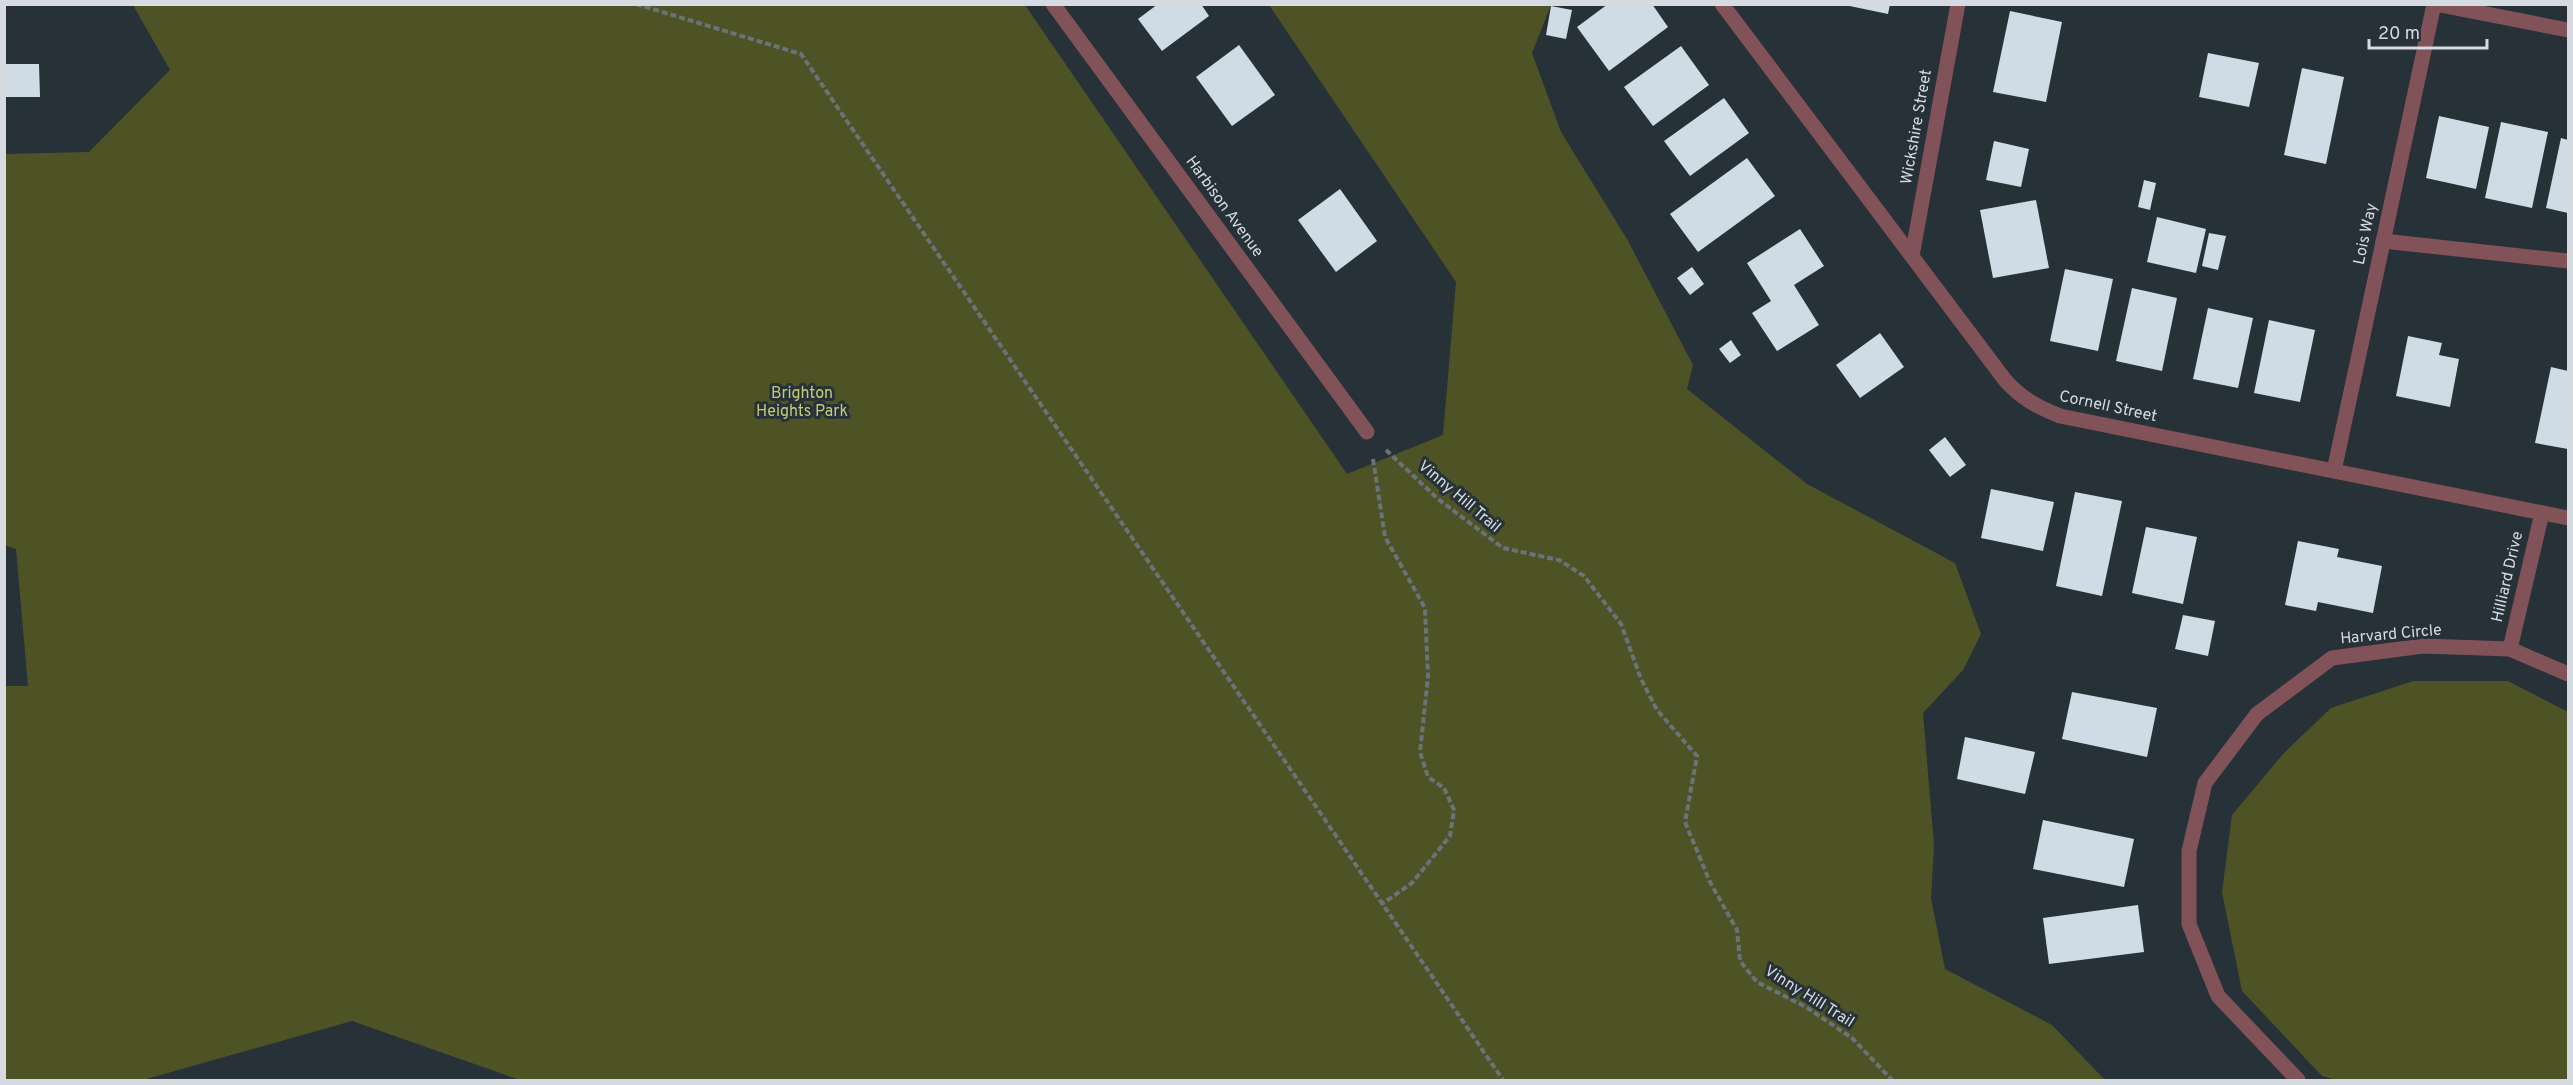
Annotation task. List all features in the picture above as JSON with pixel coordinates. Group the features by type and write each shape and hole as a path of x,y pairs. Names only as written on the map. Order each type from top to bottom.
{"street":[{"name":"Harbison Avenue","path":"1053,4 1367,432"},
{"name":"Cornell Street","path":"1722,4 2005,380 2019,395 2036,407 2060,416 2568,518"},
{"name":"Wickshire Street","path":"1912,256 1958,4"},
{"path":"2434,4 2568,30"},
{"name":"Lois Way","path":"2334,471 2434,4"},
{"path":"2383,241 2568,261"},
{"name":"Hilliard Drive","path":"2510,649 2542,513"},
{"name":"Harvard Circle","path":"2298,1080 2218,996 2189,924 2189,851 2205,783 2257,714 2332,658 2423,646 2510,649 2568,674"}],"path":[{"path":"636,4 801,54 1503,1080"},
{"path":"1367,432 1377,473 1385,537 1425,608 1428,678 1420,752 1428,777 1444,788 1454,810 1450,836 1412,883 1382,904"},
{"name":"Vinny Hill Trail","path":"1367,432 1438,499 1503,548 1559,560 1584,576 1621,624 1641,679 1657,710 1697,756 1685,822 1710,882 1737,930 1740,961 1757,982 1806,1007 1852,1038 1892,1080"}],"green space":[{"name":"Brighton Heights Park","path":"133,5 1025,5 1347,474 1443,435 1456,282 1269,5 1551,5 1532,53 1561,132 1627,239 1693,365 1687,389 1807,484 1955,563 1981,634 1963,670 1923,713 1934,845 1931,898 1945,969 2052,1025 2105,1080 520,1080 352,1021 143,1080 5,1080 5,686 28,686 16,549 4,545 5,154 89,152 170,70"},
{"path":"2413,681 2508,681 2568,712 2568,1080 2336,1080 2322,1076 2242,991 2222,892 2232,815 2284,753 2331,708"}],"building":[{"path":"1158,4 1201,4 1209,16 1162,51 1138,19"},
{"path":"1608,4 1652,4 1668,27 1609,71 1577,27"},
{"path":"1840,4 1890,4 1888,14"},
{"path":"1551,6 1572,10 1566,39 1546,35"},
{"path":"2010,11 2062,22 2046,102 1993,92"},
{"path":"1239,45 1275,95 1232,126 1196,77"},
{"path":"1681,46 1709,85 1653,126 1624,87"},
{"path":"2208,53 2259,63 2249,107 2199,97"},
{"path":"4,64 39,64 40,97 4,97"},
{"path":"2302,68 2344,77 2326,164 2284,155"},
{"path":"1724,98 1749,133 1690,176 1664,141"},
{"path":"2439,116 2489,127 2476,189 2426,178"},
{"path":"2501,122 2548,132 2532,208 2485,198"},
{"path":"2561,138 2568,140 2568,213 2546,208"},
{"path":"1994,141 2029,149 2021,187 1986,180"},
{"path":"1747,158 1775,196 1698,252 1670,214"},
{"path":"2144,180 2156,183 2150,210 2138,207"},
{"path":"1340,189 1377,241 1336,272 1298,220"},
{"path":"2036,200 2049,268 1993,278 1980,210"},
{"path":"2157,217 2206,229 2196,273 2147,262"},
{"path":"1800,229 1824,266 1794,285 1819,325 1777,351 1752,313 1771,301 1747,263"},
{"path":"2209,233 2226,236 2218,270 2202,266"},
{"path":"1692,267 1704,284 1690,295 1677,278"},
{"path":"2065,269 2113,279 2098,351 2050,341"},
{"path":"2132,288 2177,298 2162,371 2116,361"},
{"path":"2208,308 2253,318 2238,388 2193,379"},
{"path":"2269,320 2315,330 2300,402 2254,393"},
{"path":"1880,333 1904,367 1860,398 1836,365"},
{"path":"2408,336 2442,343 2439,355 2459,359 2450,407 2396,396"},
{"path":"1731,340 1741,355 1730,363 1719,349"},
{"path":"2551,367 2568,371 2568,449 2535,443"},
{"path":"1945,437 1966,465 1950,477 1929,450"},
{"path":"1991,489 2054,502 2043,551 1981,538"},
{"path":"2075,492 2122,501 2102,596 2056,586"},
{"path":"2146,527 2197,537 2183,604 2132,593"},
{"path":"2298,541 2339,549 2337,557 2382,566 2373,613 2318,602 2316,611 2285,605"},
{"path":"2183,615 2215,621 2208,656 2175,649"},
{"path":"2072,692 2157,708 2147,757 2062,739"},
{"path":"1965,737 2035,752 2025,794 1957,779"},
{"path":"2043,820 2134,839 2124,887 2033,869"},
{"path":"2138,905 2144,952 2049,964 2043,918"}]}
